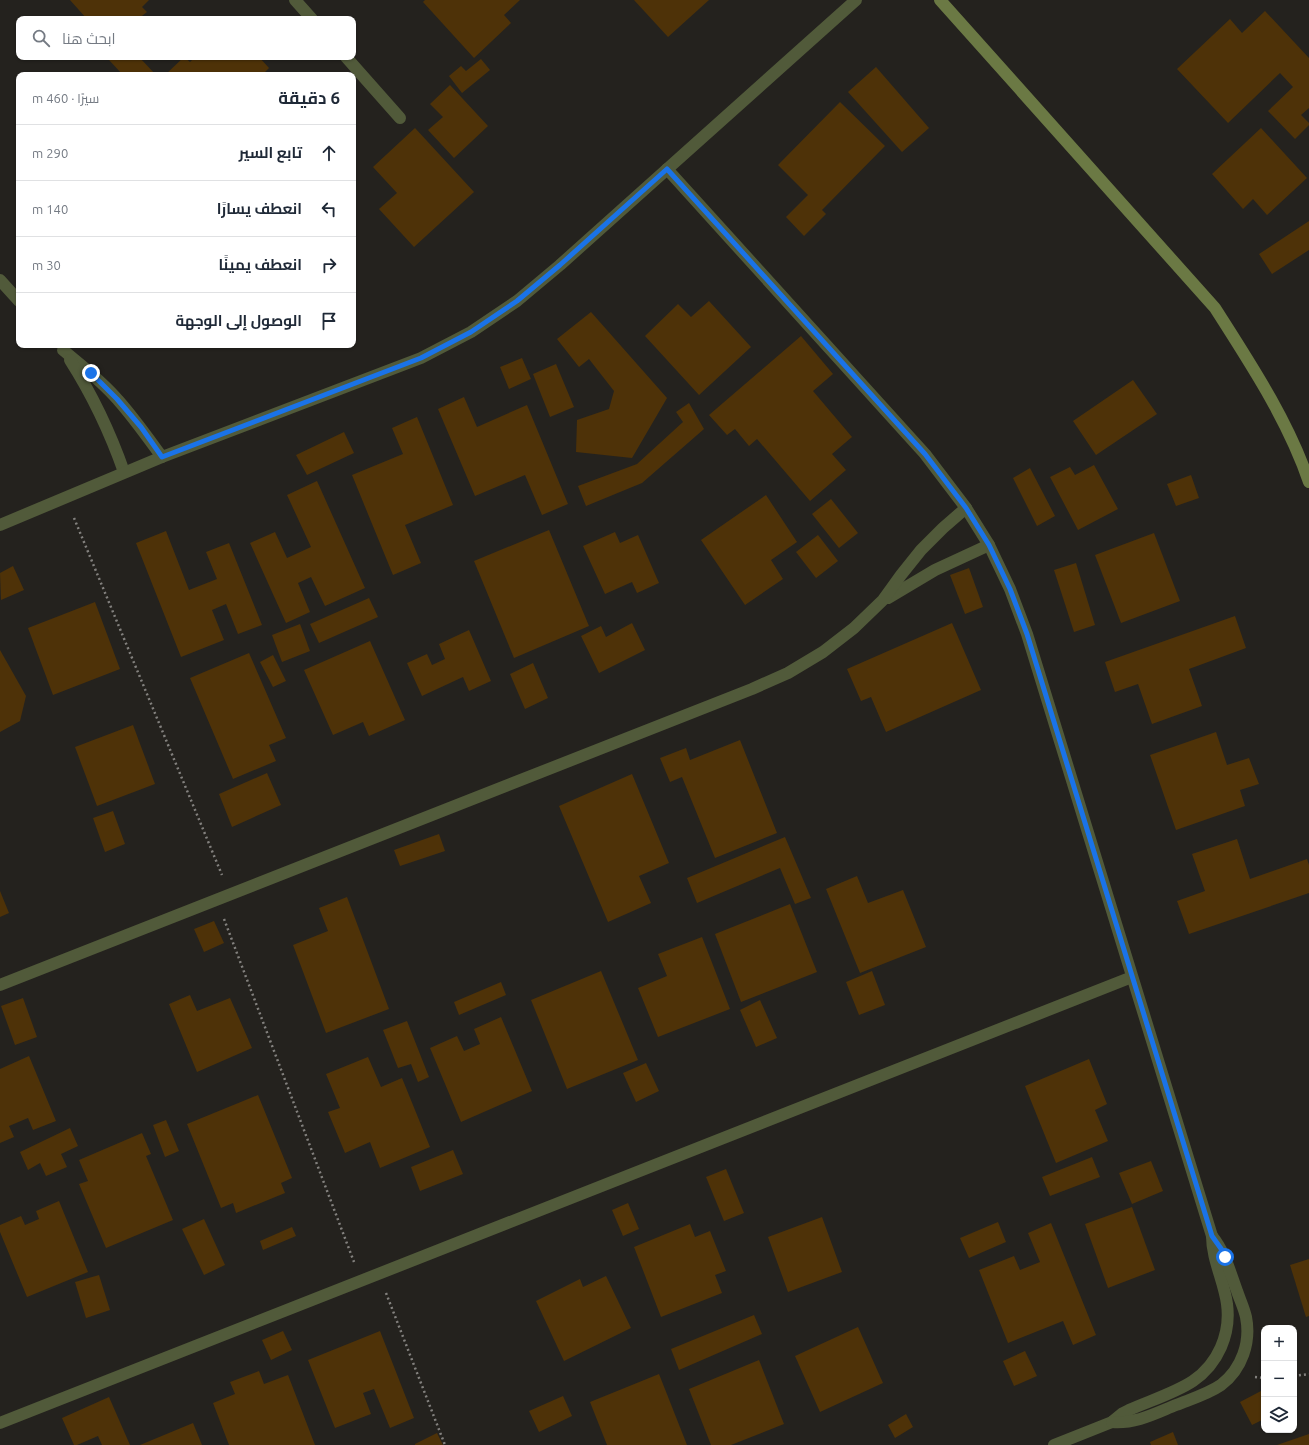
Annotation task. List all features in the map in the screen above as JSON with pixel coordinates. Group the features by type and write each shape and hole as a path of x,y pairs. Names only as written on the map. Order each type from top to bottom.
{"street":[{"path":"296,0 309,16"},
{"path":"0,525 124,472 421,358 471,332 517,301 560,265 856,0"},
{"path":"940,0 1214,308 1249,361 1280,416 1307,468 1309,482"},
{"path":"349,60 400,118"},
{"path":"667,169 925,454 966,508 989,545 1010,589 1027,634 1212,1236 1214,1257 1227,1303 1228,1322 1225,1339 1218,1356 1207,1370 1193,1381 1123,1413 1112,1422 1054,1445"},
{"path":"0,280 16,298"},
{"path":"61,348 91,373 117,399 141,427 162,457"},
{"path":"61,348 82,378 99,409 113,440 124,472"},
{"path":"0,985 752,689 788,673 822,652 854,628 883,600 921,550 966,508"},
{"path":"883,600 935,570 989,545"},
{"path":"0,1424 1132,977"},
{"path":"1112,1422 1122,1423 1140,1419 1208,1392 1221,1385 1232,1374 1241,1361 1246,1347 1248,1331 1246,1316 1225,1257 1212,1236"}],"path":[{"path":"65,497 230,895"},
{"path":"217,900 362,1281"},
{"path":"379,1274 445,1445"},
{"path":"1297,1376 1309,1374"}],"building":[{"path":"70,0 149,0 142,7 147,12 142,16 84,16"},
{"path":"425,0 520,0 504,15 511,23 474,58 423,2"},
{"path":"634,0 709,0 668,37"},
{"path":"1265,11 1309,58 1309,108 1301,115 1309,123 1309,125 1295,139 1268,111 1293,87 1280,73 1228,123 1177,69 1230,19 1242,33"},
{"path":"481,59 490,70 462,93 449,76 461,66 466,71"},
{"path":"109,60 142,60 153,72 120,72"},
{"path":"181,60 188,60 190,62 192,60 262,60 269,68 265,72 168,72"},
{"path":"876,67 929,128 902,152 848,92"},
{"path":"450,85 488,126 454,158 428,130 443,117 430,104"},
{"path":"840,102 885,146 822,210 826,214 804,236 786,217 808,195 778,165"},
{"path":"415,128 474,192 414,247 379,209 397,193 373,167"},
{"path":"1261,128 1307,178 1267,215 1253,199 1243,209 1212,174"},
{"path":"1309,221 1309,250 1272,274 1259,254"},
{"path":"709,301 751,347 699,395 645,336 678,304 691,317"},
{"path":"591,312 667,398 632,458 576,452 577,420 609,409 614,391 589,359 579,367 557,339"},
{"path":"801,336 833,374 813,391 852,437 832,454 846,470 810,501 757,439 749,446 735,429 727,435 709,415"},
{"path":"522,358 531,379 509,389 500,367"},
{"path":"556,364 574,407 550,417 533,374"},
{"path":"1133,380 1157,414 1096,455 1073,421"},
{"path":"464,397 477,427 527,405 568,504 542,515 525,475 475,496 438,409"},
{"path":"689,403 704,429 642,483 586,506 578,486 637,464 683,422 676,412"},
{"path":"417,417 453,505 405,525 421,563 393,575 352,475 403,454 392,428"},
{"path":"344,432 354,453 307,475 296,455"},
{"path":"1094,465 1118,509 1078,530 1050,477 1070,467 1075,475"},
{"path":"1030,468 1055,516 1037,526 1013,478"},
{"path":"1191,475 1199,498 1176,506 1167,484"},
{"path":"317,481 365,588 325,606 311,577 298,583 310,612 286,623 250,543 275,532 287,558 311,547 287,495"},
{"path":"766,495 797,542 771,560 783,579 745,605 701,540"},
{"path":"831,499 858,533 839,548 812,514"},
{"path":"549,530 589,626 514,658 474,561"},
{"path":"166,531 189,590 217,579 206,552 229,543 262,625 238,634 226,604 212,610 224,640 181,657 136,543"},
{"path":"615,532 620,543 638,535 659,583 637,593 632,582 605,594 583,546"},
{"path":"1154,533 1180,601 1121,623 1095,555"},
{"path":"818,535 838,561 816,578 796,552"},
{"path":"1076,563 1095,625 1074,632 1054,570"},
{"path":"13,566 24,590 1,600 0,573"},
{"path":"969,568 983,607 965,614 950,575"},
{"path":"369,598 378,617 319,643 310,624"},
{"path":"95,602 120,669 53,695 28,628"},
{"path":"1235,616 1246,648 1189,669 1202,706 1152,724 1138,684 1115,692 1105,662"},
{"path":"632,623 645,650 599,673 581,636 601,626 606,637"},
{"path":"952,623 981,690 886,732 871,697 861,701 847,669"},
{"path":"300,624 310,651 282,662 272,635"},
{"path":"469,630 491,681 469,691 463,677 422,696 407,663 427,654 432,665 445,659 439,644"},
{"path":"370,641 405,720 369,736 363,722 333,735 304,670"},
{"path":"0,650 26,696 20,721 0,732"},
{"path":"249,653 286,738 269,745 276,761 233,779 190,678"},
{"path":"273,655 286,681 273,687 260,662"},
{"path":"533,663 548,698 525,709 510,674"},
{"path":"133,725 155,784 97,806 75,747"},
{"path":"1216,732 1227,765 1249,758 1259,784 1240,790 1245,806 1176,830 1150,755"},
{"path":"740,740 777,833 715,858 682,777 670,782 660,758 686,748 690,760"},
{"path":"267,773 281,805 232,827 219,794"},
{"path":"632,774 669,863 639,876 651,903 608,922 559,806"},
{"path":"113,811 125,844 105,852 93,818"},
{"path":"439,834 445,851 400,866 394,850"},
{"path":"785,837 811,898 795,904 780,868 697,903 687,878"},
{"path":"1237,839 1250,879 1307,859 1309,865 1309,893 1189,934 1177,901 1205,891 1192,854"},
{"path":"857,876 868,903 903,890 926,947 860,973 826,889"},
{"path":"0,891 9,913 0,917"},
{"path":"347,897 389,1009 326,1033 293,945 328,931 319,908"},
{"path":"790,904 817,972 741,1002 715,934"},
{"path":"214,921 224,943 204,952 194,929"},
{"path":"702,937 730,1009 658,1037 638,988 667,976 658,954"},
{"path":"601,971 638,1060 567,1089 531,1000"},
{"path":"872,971 885,1005 859,1015 846,982"},
{"path":"501,982 506,995 459,1015 454,1002"},
{"path":"190,995 197,1011 230,998 252,1048 197,1072 169,1004"},
{"path":"23,998 37,1037 15,1045 1,1006"},
{"path":"760,1000 777,1038 756,1047 740,1010"},
{"path":"501,1017 532,1091 461,1122 430,1048 457,1036 464,1051 480,1044 474,1029"},
{"path":"407,1021 429,1077 418,1082 411,1064 398,1068 383,1030"},
{"path":"29,1056 56,1121 33,1130 28,1118 9,1126 14,1137 0,1143 0,1069"},
{"path":"368,1057 381,1087 402,1078 430,1147 380,1168 370,1142 345,1153 328,1112 340,1108 326,1074"},
{"path":"1089,1059 1107,1104 1095,1110 1108,1141 1056,1163 1025,1086"},
{"path":"646,1063 659,1091 636,1102 623,1073"},
{"path":"258,1095 292,1178 281,1183 285,1193 236,1213 233,1203 221,1208 187,1124"},
{"path":"166,1120 179,1151 165,1157 153,1125"},
{"path":"70,1128 78,1146 61,1154 67,1167 46,1176 40,1163 28,1170 20,1152"},
{"path":"142,1133 151,1154 146,1156 173,1220 106,1248 79,1184 88,1181 79,1160"},
{"path":"453,1150 463,1174 420,1191 411,1167"},
{"path":"1092,1157 1100,1177 1050,1196 1042,1177"},
{"path":"1151,1161 1163,1191 1132,1204 1119,1173"},
{"path":"726,1169 744,1213 724,1221 706,1177"},
{"path":"59,1201 88,1272 27,1297 0,1232 0,1225 21,1216 25,1225 39,1219 36,1211"},
{"path":"628,1203 639,1229 623,1236 612,1210"},
{"path":"1132,1207 1155,1270 1108,1288 1085,1224"},
{"path":"822,1217 842,1272 788,1292 768,1237"},
{"path":"204,1219 225,1265 204,1275 182,1229"},
{"path":"998,1222 1006,1242 969,1258 960,1238"},
{"path":"1051,1223 1096,1335 1073,1345 1063,1321 1008,1343 979,1270 1014,1256 1020,1270 1040,1262 1028,1233"},
{"path":"690,1224 695,1237 710,1231 726,1271 715,1275 722,1293 661,1317 634,1247"},
{"path":"292,1227 296,1236 263,1250 260,1241"},
{"path":"1309,1259 1309,1316 1306,1317 1290,1265"},
{"path":"99,1275 110,1310 86,1318 75,1282"},
{"path":"606,1276 631,1328 564,1361 536,1301 580,1279 583,1287"},
{"path":"754,1315 762,1334 679,1370 671,1349"},
{"path":"858,1327 883,1383 820,1412 795,1356"},
{"path":"283,1331 292,1350 271,1360 262,1340"},
{"path":"380,1331 414,1418 390,1428 374,1389 363,1393 371,1414 335,1428 308,1360"},
{"path":"1025,1351 1037,1376 1014,1386 1003,1361"},
{"path":"759,1360 784,1424 731,1445 711,1445 689,1389"},
{"path":"259,1371 264,1384 288,1375 315,1445 229,1445 213,1403 235,1394 230,1382"},
{"path":"659,1374 687,1445 607,1445 590,1402"},
{"path":"1261,1391 1261,1420 1252,1425 1240,1402"},
{"path":"563,1396 572,1416 539,1432 529,1411"},
{"path":"109,1397 130,1445 102,1445 98,1436 74,1445 62,1418"},
{"path":"906,1414 913,1427 895,1438 888,1425"},
{"path":"193,1423 202,1445 140,1445"},
{"path":"1173,1432 1178,1445 1151,1445 1150,1442"},
{"path":"437,1433 443,1445 415,1445 415,1444"},
{"path":"1309,1434 1309,1445 1277,1445"}],"route":[{"path":"91,373 117,399 141,427 162,457 421,358 471,332 517,301 560,265 667,169 925,454 966,508 989,545 1010,589 1027,634 1212,1236 1225,1257"}]}
